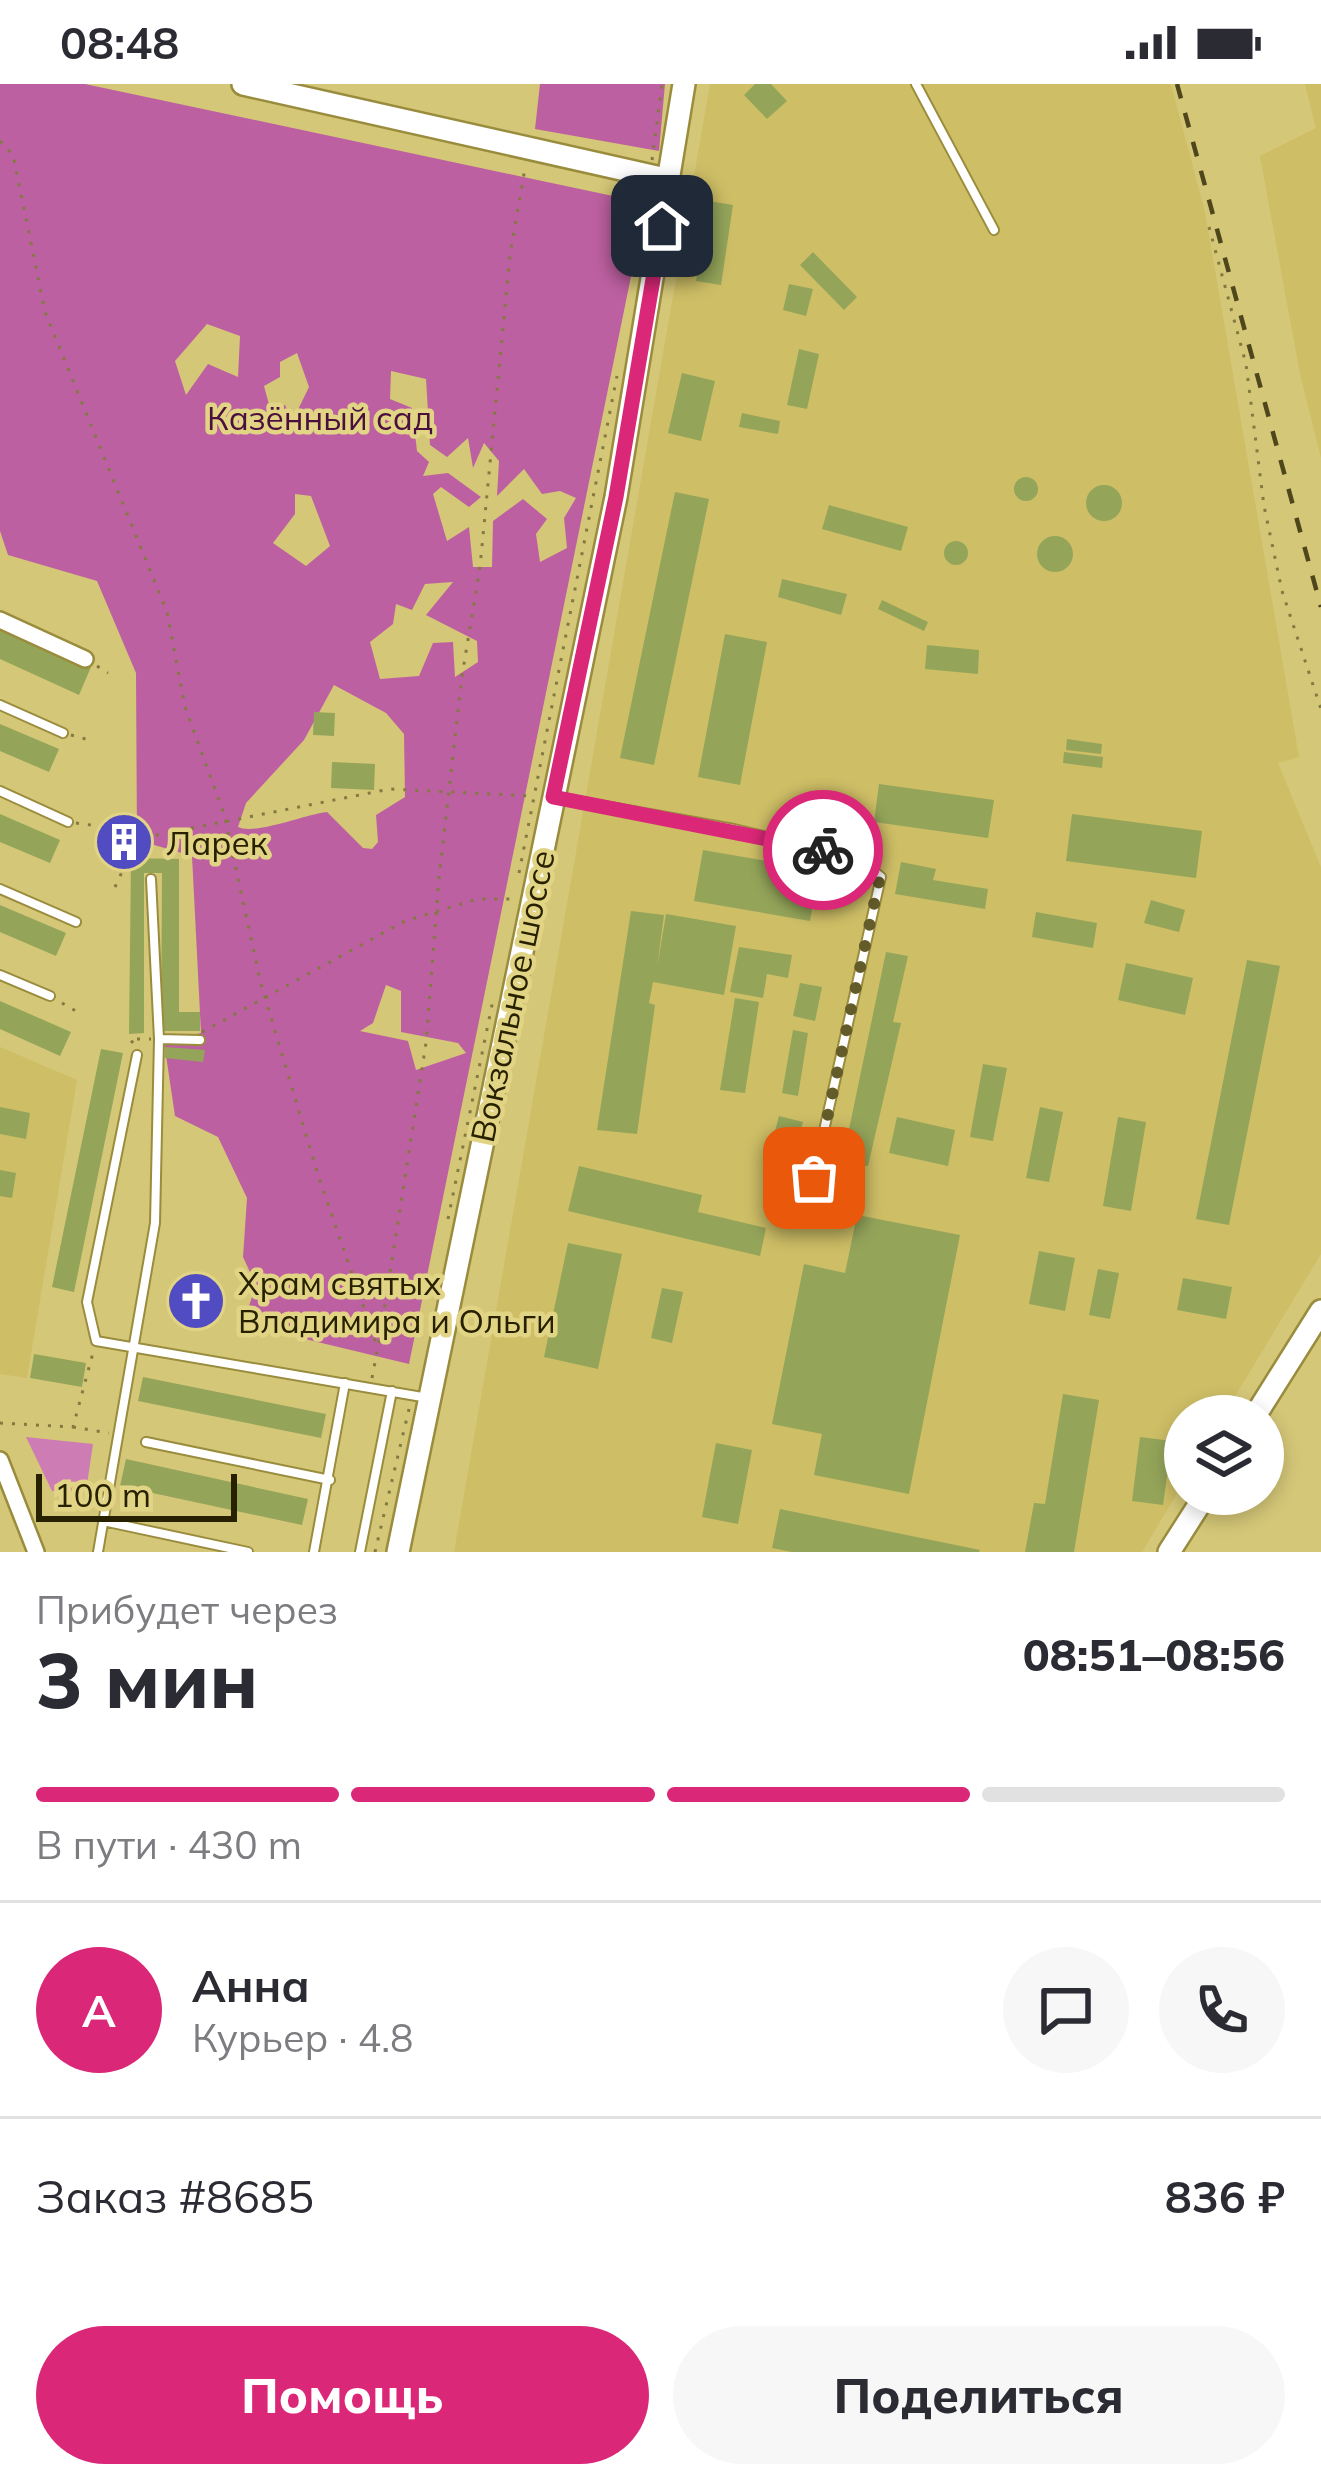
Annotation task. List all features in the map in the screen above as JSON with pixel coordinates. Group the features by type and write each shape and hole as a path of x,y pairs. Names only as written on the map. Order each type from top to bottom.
{"main road":[{"path":"243,84 661,177"},
{"name":"Вокзальное шоссе","path":"398,1552 422,1397 544,796 616,497 661,177 684,84"},
{"path":"1269,1395 1320,1315"},
{"path":"1169,1552 1193,1515"}],"street":[{"path":"0,620 85,659"},
{"path":"0,1460 36,1552"}],"lane":[{"path":"916,84 994,230"},
{"path":"0,704 63,733"},
{"path":"0,791 68,822"},
{"path":"544,796 734,829 856,858 880,877 805,1215"},
{"path":"98,1552 155,1223 159,1040 151,879"},
{"path":"0,889 76,922"},
{"path":"0,974 50,996"},
{"path":"159,1040 200,1040"},
{"path":"136,1055 87,1302 96,1341 422,1397"},
{"path":"314,1552 345,1384"},
{"path":"361,1552 392,1391"},
{"path":"146,1442 330,1480"},
{"path":"103,1521 248,1552"}],"path":[{"path":"661,177 662,84"},
{"path":"0,141 13,155 45,312 167,612 185,707 226,821 265,997 378,1349"},
{"path":"371,1387 426,1042 448,792 480,567 510,255 529,148"},
{"path":"1209,227 1246,364 1264,506 1282,591 1321,710"},
{"path":"518,880 544,796 617,375"},
{"path":"63,733 93,742"},
{"path":"137,839 390,789 544,796"},
{"path":"68,822 128,830 137,839"},
{"path":"115,887 137,839"},
{"path":"200,1040 203,1027 406,921 477,899 514,899"},
{"path":"445,1237 494,994"},
{"path":"50,996 76,1012"},
{"path":"130,1040 159,1040"},
{"path":"73,1427 96,1341"},
{"path":"375,1552 403,1423 422,1397"},
{"path":"0,1423 120,1435"}],"shaded area":[{"path":"710,84 1171,84 1205,212 1299,757 1278,763 1321,867 1321,1254 1236,1395 1164,1395 1164,1515 1142,1552 454,1552"},
{"path":"1305,84 1321,84 1321,458 1300,374 1260,156 1316,128"},
{"path":"0,1047 77,1080 27,1378 0,1374"},
{"path":"26,1437 93,1444 86,1491 52,1491"}],"green space":[{"name":"Казённый сад","path":"0,84 85,84 646,203 409,1364 243,1324 256,1285 243,1257 247,1198 218,1137 175,1116 164,1042 201,1033 192,856 137,840 136,673 97,581 8,555 0,531","holes":["207,324 240,336 238,377 208,364 186,395 175,361","297,353 309,387 292,422 285,405 270,408 264,386 280,377 280,362","391,371 426,379 430,445 447,457 468,438 473,468 484,443 499,461 497,496 524,469 542,494 560,491 576,498 564,518 567,548 540,562 536,534 547,519 523,499 493,521 492,567 473,567 469,527 447,541 433,494 441,487 469,507 481,497 448,473 423,476 429,462 417,451 412,408 390,399","295,494 311,496 330,546 306,566 273,543 295,514","453,582 426,615 477,641 478,662 455,677 453,642 433,643 419,676 380,679 370,642 393,624 396,604 412,610 425,584","334,685 386,713 404,734 405,797 376,815 378,842 372,849 363,848 327,812 268,827 238,827 246,803 304,740","386,985 401,991 401,1032 458,1043 466,1053 416,1070 408,1041 360,1031 373,1023"]},
{"path":"540,84 665,84 659,151 535,129"}],"building":[{"path":"755,84 771,84 787,101 767,119 744,95"},
{"path":"709,201 733,205 721,285 696,281"},
{"path":"813,252 857,297 844,310 800,265"},
{"path":"789,284 813,289 806,316 783,310"},
{"path":"799,349 819,354 807,409 787,405"},
{"path":"682,373 715,381 701,441 668,433"},
{"path":"742,413 780,421 778,434 739,427"},
{"path":"1026,477 1038,489 1026,501 1014,489"},
{"path":"1104,485 1117,490 1122,503 1117,516 1104,521 1091,516 1086,503 1091,490"},
{"path":"675,492 709,499 654,765 620,758"},
{"path":"829,505 908,527 901,551 822,529"},
{"path":"1055,536 1068,541 1073,554 1068,567 1055,572 1042,567 1037,554 1042,541"},
{"path":"956,541 965,544 965,562 956,565 947,562 944,553 947,544"},
{"path":"782,579 847,594 841,615 778,597"},
{"path":"882,600 928,622 924,631 878,609"},
{"path":"0,628 91,667 79,695 0,659"},
{"path":"725,634 767,642 740,785 698,777"},
{"path":"927,645 979,650 978,674 925,669"},
{"path":"314,712 335,713 334,736 313,735"},
{"path":"0,724 59,749 49,772 0,751"},
{"path":"1067,739 1102,744 1101,754 1066,750"},
{"path":"1064,752 1103,757 1102,768 1063,763"},
{"path":"332,762 375,764 374,790 331,788"},
{"path":"879,784 994,800 988,838 874,822"},
{"path":"0,814 60,840 50,863 0,842"},
{"path":"1072,814 1202,831 1196,878 1066,861"},
{"path":"703,850 819,870 810,921 694,901"},
{"path":"131,858 179,859 179,1012 200,1012 200,1031 161,1031 162,873 144,873 144,1033 129,1034"},
{"path":"901,862 936,869 933,880 988,889 985,909 895,894"},
{"path":"1151,900 1185,910 1179,932 1144,923"},
{"path":"0,905 66,933 56,956 0,932"},
{"path":"631,911 664,915 657,968 666,914 736,926 724,995 653,982 649,1003 655,1005 637,1134 597,1130"},
{"path":"1036,912 1097,923 1093,948 1032,937"},
{"path":"739,947 792,955 788,978 767,974 763,998 730,992"},
{"path":"886,952 908,956 893,1022 901,1023 868,1166 842,1163"},
{"path":"1247,960 1280,966 1229,1225 1196,1219"},
{"path":"1126,963 1193,978 1185,1015 1118,1000"},
{"path":"800,983 822,987 815,1021 793,1016"},
{"path":"735,998 759,1002 745,1093 720,1090"},
{"path":"0,1001 71,1032 60,1056 0,1029"},
{"path":"793,1030 808,1033 798,1096 782,1093"},
{"path":"165,1047 205,1050 203,1062 165,1058"},
{"path":"101,1049 123,1053 74,1292 52,1287"},
{"path":"983,1064 1007,1068 993,1141 970,1137"},
{"path":"0,1107 30,1113 26,1139 0,1134"},
{"path":"1040,1107 1063,1112 1049,1182 1026,1178"},
{"path":"779,1116 803,1122 789,1171 766,1165"},
{"path":"897,1117 955,1130 948,1166 889,1153"},
{"path":"1118,1117 1146,1122 1131,1211 1103,1206"},
{"path":"579,1166 702,1195 698,1212 766,1228 760,1256 568,1211"},
{"path":"0,1170 16,1173 12,1198 0,1196"},
{"path":"857,1215 960,1235 909,1494 814,1475 822,1434 772,1424 804,1264 845,1273"},
{"path":"568,1243 622,1254 598,1369 544,1357"},
{"path":"1039,1251 1075,1258 1065,1311 1029,1304"},
{"path":"1098,1269 1119,1273 1110,1319 1089,1315"},
{"path":"1183,1278 1232,1287 1226,1319 1177,1310"},
{"path":"662,1288 683,1292 672,1343 651,1338"},
{"name":"Храм святых Владимира и Ольги","path":"176,1289 220,1299 217,1313 173,1303"},
{"path":"34,1354 86,1363 82,1387 30,1378"},
{"path":"143,1377 326,1414 321,1438 138,1401"},
{"path":"1063,1394 1099,1400 1074,1552 1025,1552 1034,1503 1045,1504"},
{"path":"1140,1437 1164,1440 1163,1505 1132,1501"},
{"path":"716,1443 752,1450 738,1524 702,1517"},
{"path":"126,1459 308,1499 302,1525 120,1486"},
{"path":"780,1509 980,1550 792,1552 772,1548"}],"railway":[{"path":"1177,84 1321,607"}],"way so far":[{"path":"814,1178 880,877 856,858 823,850"}],"place":[{"name":"Ларек","path":"124,842"},
{"name":"Храм святых Владимира и Ольги","path":"196,1301"}],"route":[{"path":"662,226 616,497 553,797 823,850"}]}
